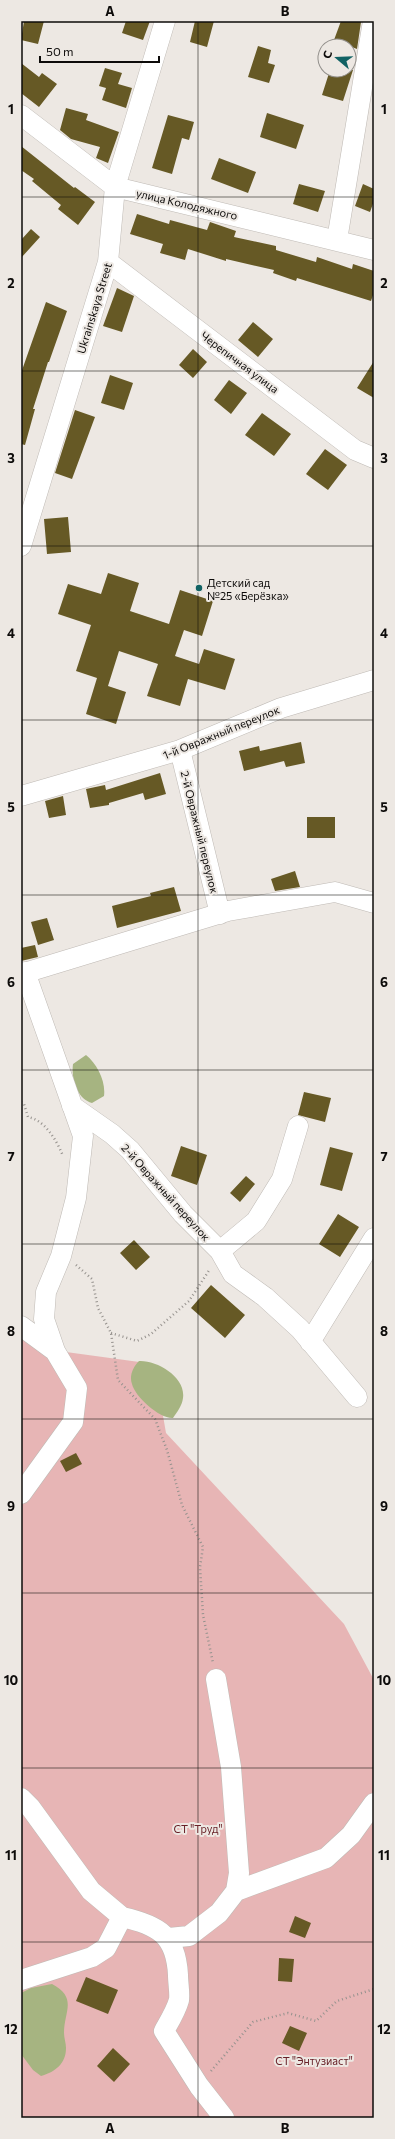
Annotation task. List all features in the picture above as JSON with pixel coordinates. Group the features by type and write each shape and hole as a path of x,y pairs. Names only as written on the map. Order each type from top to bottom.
{"street":[{"name":"Ukrainskaya Street","path":"21,546 27,505 108,262 114,187 165,21"},
{"path":"336,240 373,21"},
{"name":"улица Колодяжного","path":"21,115 114,187 374,250"},
{"name":"Черепичная улица","path":"108,262 355,450 374,458"},
{"name":"1-й Овражный переулок","path":"21,796 180,750 281,708 374,680"},
{"name":"2-й Овражный переулок","path":"180,750 220,914"},
{"path":"21,1494 73,1422 77,1388 54,1351 44,1320 46,1292 61,1256 76,1198 83,1136 23,973 220,914 335,892 374,903"},
{"name":"2-й Овражный переулок","path":"72,1106 112,1134 130,1150 183,1214 220,1251 233,1274 265,1297 300,1329 357,1397"},
{"path":"220,1251 256,1221 282,1179 298,1126"},
{"path":"310,1342 374,1238"},
{"path":"21,1326 54,1351"},
{"path":"169,1938 189,1936 218,1913 236,1891 239,1873 231,1768 216,1680"},
{"path":"21,1798 30,1807 91,1891 122,1918 145,1922 158,1928 169,1938 178,1965 179,2000 164,2031 199,2086 224,2118"},
{"path":"236,1891 326,1858 351,1835 374,1803"},
{"path":"21,1980 92,1957 106,1948 122,1918"}],"path":[{"path":"21,1102 24,1104 28,1116 36,1118 58,1143 65,1162"},
{"path":"111,1333 137,1341 151,1334 189,1301 220,1251"},
{"path":"61,1256 78,1267 92,1279 98,1308 111,1333 118,1380 155,1419 167,1450 182,1505 203,1547 200,1567 203,1615 216,1680"},
{"path":"199,2086 227,2050 253,2022 288,2013 316,2021 337,2001 374,1989"}],"green space":[{"name":"СТ \"Труд\"","path":"21,1323 44,1349 154,1364 166,1433 344,1624 374,1680 374,2118 21,2118"}],"shaded area":[{"path":"86,1055 94,1063 100,1073 104,1085 104,1096 92,1103 87,1101 79,1093 73,1075 73,1064"},
{"path":"139,1361 154,1363 162,1367 169,1371 180,1383 183,1390 183,1398 179,1409 173,1418 155,1411 143,1401 134,1389 131,1381 131,1375 133,1369"},
{"path":"52,1984 65,1994 67,2000 68,2006 64,2033 66,2054 62,2063 55,2070 41,2076 33,2070 21,2054 21,1993 31,1988"}],"building":[{"path":"24,21 44,21 38,44 21,40"},
{"path":"126,21 150,21 143,40 122,33"},
{"path":"195,21 214,21 207,47 190,42"},
{"path":"341,21 361,22 357,49 357,38 335,38"},
{"path":"258,46 271,50 268,63 275,65 269,83 248,77"},
{"path":"21,63 39,77 42,73 57,84 39,107 21,93"},
{"path":"105,68 122,73 118,84 132,88 126,108 102,100 106,88 99,86"},
{"path":"327,78 350,78 343,101 322,95"},
{"path":"66,108 88,114 86,120 119,132 108,163 96,158 100,147 71,139 60,130"},
{"path":"267,113 304,125 296,149 260,137"},
{"path":"168,115 194,122 189,140 182,138 172,174 152,168"},
{"path":"21,146 74,188 75,187 95,202 78,225 58,209 61,205 32,181 34,179 21,170"},
{"path":"219,158 256,172 248,193 211,179"},
{"path":"299,184 325,191 318,212 293,204"},
{"path":"363,184 374,189 374,201 370,212 355,206"},
{"path":"137,214 169,224 170,220 207,230 210,222 236,231 234,237 276,246 276,250 316,262 317,257 352,269 353,264 374,271 374,292 371,301 297,278 296,281 273,273 274,270 226,259 226,261 188,249 185,260 160,253 163,244 130,234"},
{"path":"31,229 40,237 21,258 21,240"},
{"path":"117,288 134,296 122,332 103,326"},
{"path":"46,302 67,311 48,362 33,409 35,409 25,445 21,444 21,373"},
{"path":"253,322 273,339 258,357 238,340"},
{"path":"193,349 207,362 193,378 179,365"},
{"path":"374,361 374,398 357,388"},
{"path":"110,375 133,383 124,410 101,403"},
{"path":"229,380 247,393 231,414 214,400"},
{"path":"75,410 95,417 72,479 55,473"},
{"path":"262,413 291,434 274,456 245,435"},
{"path":"325,449 347,465 328,490 306,474"},
{"path":"68,517 71,552 47,554 44,519"},
{"path":"108,573 139,583 130,611 169,624 180,590 213,601 202,636 184,630 175,656 199,664 204,649 235,659 225,690 188,679 180,706 147,696 158,664 119,651 108,686 126,692 116,724 86,714 97,678 76,671 91,625 58,614 68,584 101,594"},
{"path":"301,742 305,763 286,767 284,761 244,771 239,751 259,746 260,751"},
{"path":"160,773 166,794 145,800 143,793 109,803 109,805 90,808 86,789 105,785 106,790"},
{"path":"63,796 66,815 49,818 45,801"},
{"path":"307,817 335,817 335,838 307,838"},
{"path":"295,871 300,887 275,891 271,879"},
{"path":"174,887 181,911 117,928 112,906 151,896 150,893"},
{"path":"47,918 54,940 38,945 31,922"},
{"path":"35,945 38,957 21,961 21,948"},
{"path":"304,1092 331,1098 325,1122 298,1115"},
{"path":"181,1146 207,1155 197,1185 171,1176"},
{"path":"330,1147 353,1153 342,1191 320,1185"},
{"path":"246,1176 255,1184 240,1202 230,1193"},
{"path":"338,1214 359,1227 340,1257 319,1244"},
{"path":"134,1240 150,1257 136,1270 120,1253"},
{"path":"211,1285 245,1315 225,1338 191,1308"},
{"path":"76,1453 82,1464 66,1472 60,1461"},
{"path":"295,1916 311,1923 305,1938 289,1932"},
{"path":"279,1958 294,1959 292,1982 278,1981"},
{"path":"86,1977 118,1990 108,2014 76,2001"},
{"path":"290,2026 307,2033 299,2051 282,2043"},
{"path":"113,2048 130,2064 114,2082 97,2066"}],"place":[{"name":"Детский сад №25 «Берёзка»","path":"199,588"}],"park label":[{"name":"СТ \"Энтузиаст\"","path":"314,2060"}]}
